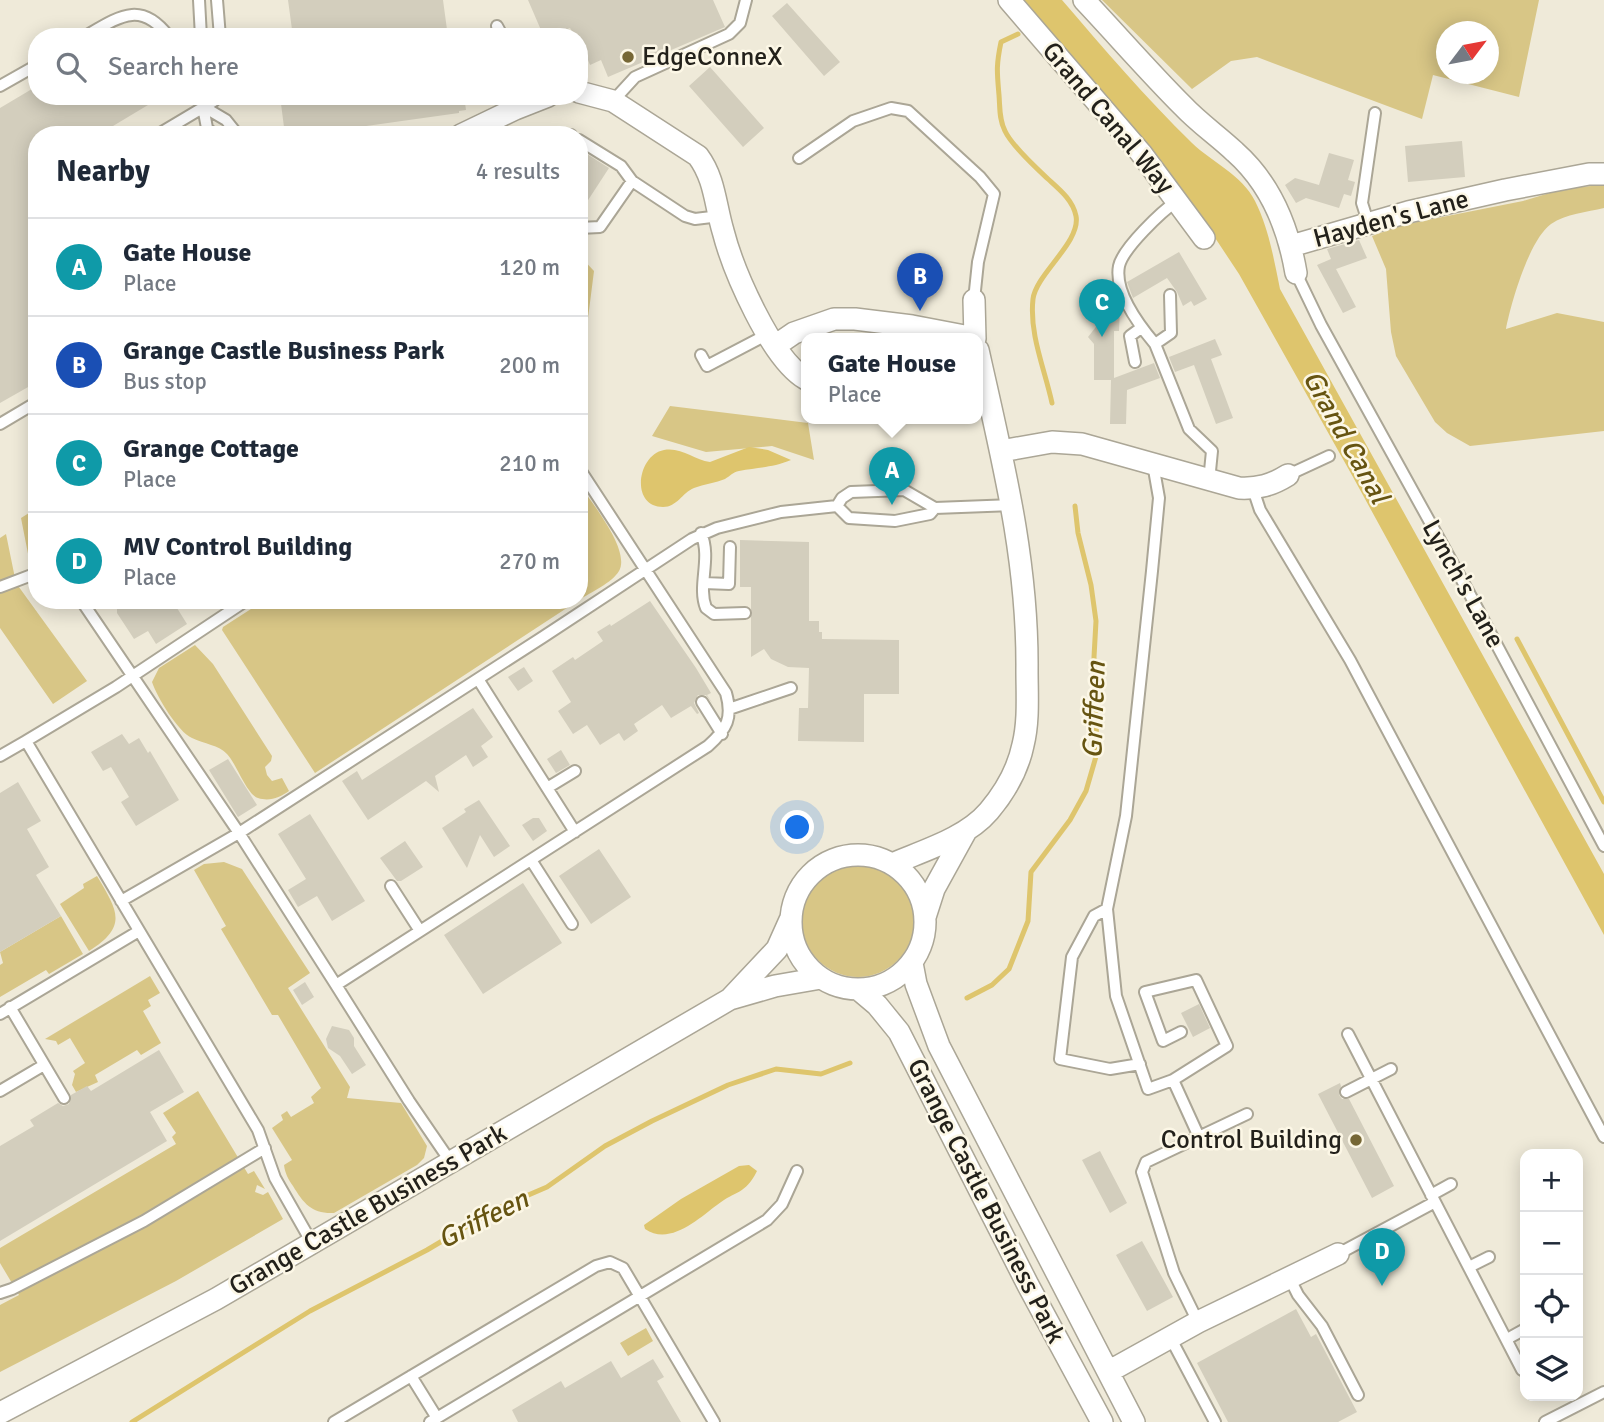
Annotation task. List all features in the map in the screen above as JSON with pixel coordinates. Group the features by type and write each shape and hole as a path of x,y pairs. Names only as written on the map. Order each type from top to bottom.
{"street":[{"name":"Grand Canal Way","path":"1009,0 1132,142 1204,238"},
{"name":"Hayden's Lane","path":"1084,0 1183,107 1252,169 1278,208 1291,246 1368,222 1505,190 1589,174 1604,174"},
{"path":"588,94 613,101 698,156 708,169 734,266 772,340 801,375"},
{"path":"480,126 523,105"},
{"name":"Lynch's Lane","path":"1291,246 1296,274"},
{"path":"974,300 975,333"},
{"path":"772,340 834,319 876,321 946,333"},
{"path":"892,864 967,831 988,813 1016,769 1024,743 1027,645 1024,578 1013,505 1001,451 985,412 983,394"},
{"path":"1001,451 1039,443 1066,442 1239,488 1253,489 1274,484 1288,475"},
{"path":"925,919 920,897 909,878 892,864 874,856 854,855 834,858 817,868 803,882 794,900 790,920 793,940 801,958 821,978 836,985 858,989 876,986 892,979 912,963 922,941 933,889 967,831"},
{"name":"Grange Castle Business Park","path":"730,999 777,949 790,920"},
{"name":"Grange Castle Business Park","path":"912,963 916,984 939,1046 1134,1422"},
{"name":"Grange Castle Business Park","path":"0,1413 216,1299 730,999 775,986 821,978"},
{"name":"Grange Castle Business Park","path":"858,989 877,1005 899,1032 1028,1285 1102,1422"},
{"path":"1108,1372 1198,1322 1338,1254"}],"lane":[{"path":"199,0 201,28"},
{"path":"218,0 220,28"},
{"path":"613,101 635,77 729,34 740,23 746,0"},
{"path":"99,28 136,10 151,14 164,28"},
{"path":"0,86 28,70"},
{"path":"169,126 197,105"},
{"path":"203,105 207,126"},
{"path":"207,105 231,126"},
{"path":"799,158 853,121 891,108 908,111 981,177 994,194 978,262 974,300"},
{"path":"1368,222 1362,203 1375,113"},
{"path":"588,146 621,166 632,181 685,216 695,219 720,216"},
{"path":"588,228 600,227 632,181"},
{"path":"1177,201 1143,231 1119,264 1119,281 1141,327 1155,344 1189,429 1212,452 1209,481"},
{"name":"Lynch's Lane","path":"1296,274 1321,326 1468,591 1604,846"},
{"path":"1155,344 1171,333 1170,295"},
{"path":"1135,362 1130,336 1141,327"},
{"path":"701,355 707,366 772,340"},
{"path":"0,424 28,407"},
{"path":"1288,475 1329,456"},
{"path":"1153,463 1159,498 1152,571 1126,816 1107,909 1116,996 1148,1089 1173,1080 1227,1046 1196,980 1145,992 1163,1041 1181,1032"},
{"path":"336,985 708,746 723,733 729,709 726,693 588,482"},
{"path":"1253,489 1260,510 1350,660 1604,1137"},
{"path":"837,506 842,498 851,492 904,490 935,508 1013,505"},
{"path":"837,506 849,518 895,521 930,514 935,508"},
{"path":"588,607 701,533 781,512 837,506"},
{"path":"701,533 707,547 704,601 709,612 745,613"},
{"path":"705,583 729,583 730,547"},
{"path":"0,587 28,576"},
{"path":"87,609 239,833 450,1161"},
{"path":"0,756 132,676 233,609"},
{"path":"121,901 239,833 585,609"},
{"path":"478,679 575,832"},
{"path":"729,709 791,688"},
{"path":"702,702 723,733"},
{"path":"26,741 258,1130 275,1178 312,1243"},
{"path":"547,788 575,771"},
{"path":"531,860 572,924"},
{"path":"391,886 421,931"},
{"path":"1107,909 1094,916 1072,957 1059,1059 1110,1069 1140,1064"},
{"path":"0,1014 139,931"},
{"path":"10,1007 64,1098"},
{"path":"1348,1034 1520,1366"},
{"path":"0,1091 44,1065"},
{"path":"1346,1092 1391,1069"},
{"path":"1173,1080 1199,1137"},
{"path":"1198,1322 1174,1273 1142,1172 1146,1162 1247,1114"},
{"path":"0,1293 144,1221 265,1148"},
{"path":"411,1376 433,1420 767,1220 782,1204 797,1171"},
{"path":"1338,1254 1433,1198 1451,1184"},
{"path":"1469,1267 1489,1257"},
{"path":"334,1422 605,1263 615,1263 623,1268 714,1422"},
{"path":"1290,1279 1298,1295 1322,1326 1358,1395"},
{"path":"1507,1339 1520,1332"},
{"path":"1170,1337 1215,1422"},
{"path":"1545,1422 1604,1392"}],"shaded area":[{"path":"1102,0 1539,0 1519,97 1468,84 1499,84 1499,21 1436,21 1436,76 1433,75 1422,119 1257,57 1231,61 1192,89"},
{"path":"1604,185 1604,208 1563,218 1543,232 1528,257 1506,329 1557,313 1604,322 1604,431 1470,446 1447,433 1435,422 1396,356 1391,332 1386,269 1372,236 1402,225 1523,201 1566,188"},
{"path":"588,265 594,271 588,318"},
{"path":"670,406 801,422 808,424 814,460 772,446 706,452 652,436"},
{"path":"588,497 608,526 620,551 619,571 588,595"},
{"path":"28,514 28,554 21,518"},
{"path":"6,534 16,583 28,600 28,609 35,609 87,681 53,704 0,628 0,538"},
{"path":"251,609 565,609 315,773 222,630"},
{"path":"195,645 213,664 272,756 265,767 267,775 272,781 282,778 289,791 286,793 267,799 254,796 227,754 186,734 163,705 152,682 159,668"},
{"path":"224,862 242,869 310,973 288,988 350,1087 347,1098 401,1103 427,1146 424,1158 417,1165 334,1213 320,1212 309,1207 285,1171 284,1165 292,1160 272,1128 283,1120 281,1115 287,1111 291,1117 314,1103 311,1097 321,1088 278,1015 272,1015 221,929 226,926 194,870 204,864"},
{"path":"858,865 879,869 898,881 910,900 914,921 910,942 898,961 879,973 858,977 837,973 818,961 806,942 802,921 806,900 818,881 837,869"},
{"path":"97,876 110,899 116,917 110,934 89,951 60,904"},
{"path":"61,916 83,954 49,974 46,970 0,997 0,965 3,963 0,952"},
{"path":"150,976 160,993 148,1000 151,1006 143,1011 161,1043 141,1055 137,1050 95,1075 98,1082 76,1092 72,1085 75,1074 73,1071 85,1063 70,1038 58,1045 56,1041 45,1039"},
{"path":"198,1091 248,1174 254,1171 265,1189 257,1185 255,1192 263,1195 268,1192 283,1219 176,1281 0,1372 0,1305 19,1295 0,1263 0,1248 176,1144 172,1137 176,1133 163,1113"},
{"path":"646,1328 653,1341 628,1356 620,1343"}],"water":[{"name":"Grand Canal","path":"1018,0 1062,0 1175,126 1200,150 1235,176 1255,201 1267,234 1280,289 1604,874 1604,935 1239,274 1190,200"},
{"path":"749,447 768,450 791,460 737,472 725,479 694,488 668,506 652,505 645,499 641,480 643,470 655,454 664,450 677,450 710,462"},
{"path":"749,1165 757,1171 748,1184 683,1229 664,1234 645,1229 644,1225 681,1199 739,1166"}],"building":[{"path":"288,0 443,0 447,28 292,28"},
{"name":"EdgeConneX","path":"528,0 713,0 725,27 608,77 601,60 590,65 588,28 540,28"},
{"path":"787,3 840,62 824,76 772,16"},
{"path":"710,67 764,128 743,147 689,86"},
{"path":"28,91 28,105 148,105 113,126 28,126 28,387 0,403 0,108"},
{"path":"281,105 465,105 466,110 366,126 284,126"},
{"path":"1462,141 1465,177 1408,182 1405,146"},
{"path":"1329,153 1354,160 1348,180 1355,182 1351,196 1344,194 1339,208 1306,198 1296,203 1285,185 1295,178 1319,185"},
{"path":"588,155 609,168 588,200"},
{"path":"1359,240 1367,258 1336,269 1356,307 1343,313 1317,265 1331,259 1327,249"},
{"path":"1179,252 1207,299 1194,306 1191,301 1183,306 1167,278 1133,298 1127,282"},
{"path":"1113,290 1120,306 1119,331 1114,331 1114,378 1154,363 1160,378 1127,390 1126,424 1110,424 1111,380 1094,380 1094,344 1088,337 1099,323 1087,313 1094,305 1094,291"},
{"path":"1215,339 1222,355 1211,359 1233,418 1216,424 1194,365 1175,372 1169,357"},
{"path":"740,540 809,542 809,621 819,621 822,639 899,640 899,694 864,694 864,742 798,741 799,708 808,708 809,668 788,667 771,659 764,649 751,657 751,587 740,587"},
{"path":"650,601 696,668 711,693 707,695 713,704 706,695 698,695 694,703 699,713 691,706 671,718 662,705 634,724 638,731 624,741 619,733 600,745 587,725 573,734 558,711 571,702 552,671 573,657 575,660 603,641 597,632"},
{"path":"117,609 178,609 187,624 156,644 148,631 134,639"},
{"path":"524,667 533,681 518,691 508,677"},
{"path":"473,708 493,737 481,746 488,757 473,767 466,755 435,776 439,792 426,781 368,820 342,781 357,771 362,780"},
{"path":"122,734 129,744 139,738 148,753 150,751 179,800 136,826 121,802 129,797 111,767 103,771 91,752"},
{"path":"561,750 570,765 556,773 547,759"},
{"path":"228,759 257,805 238,817 209,770"},
{"path":"18,782 41,821 27,829 49,867 36,875 61,916 0,952 0,793"},
{"path":"479,800 510,846 494,857 480,835 467,868 442,828"},
{"path":"310,814 365,901 332,921 317,896 298,907 288,890 306,879 278,834"},
{"path":"533,818 539,818 547,831 533,841 522,825"},
{"path":"405,841 423,867 397,881 380,858"},
{"path":"599,849 631,897 591,924 559,876"},
{"path":"523,883 562,943 483,994 444,935"},
{"path":"305,982 314,997 302,1005 293,990"},
{"path":"1199,1004 1210,1028 1193,1037 1181,1013"},
{"path":"332,1026 349,1030 354,1038 354,1046 366,1065 352,1074 340,1056 328,1048 326,1039"},
{"path":"159,1050 184,1092 150,1112 167,1141 0,1241 0,1146 34,1126 30,1120 58,1103 63,1106 69,1104 71,1095 87,1086 91,1091"},
{"name":"Control Building","path":"1340,1083 1339,1095 1342,1099 1349,1099 1394,1186 1372,1198 1318,1094"},
{"path":"1100,1151 1127,1203 1110,1213 1082,1160"},
{"path":"1142,1241 1173,1297 1147,1311 1116,1255"},
{"path":"1296,1309 1311,1337 1316,1334 1357,1412 1338,1422 1228,1422 1197,1363"},
{"path":"653,1359 664,1377 657,1381 681,1422 518,1422 512,1410 561,1381 565,1388 611,1361 621,1378"}],"waterway":[{"name":"Griffeen","path":"1018,34 1001,42 999,50 997,74 1003,127 1018,150 1065,195 1076,216 1072,236 1042,279 1033,299 1035,339 1052,403"},
{"name":"Griffeen","path":"967,998 992,985 1009,969 1028,921 1031,872 1070,820 1086,791 1097,753 1094,657 1096,621 1075,506"},
{"path":"1517,639 1604,802"},
{"name":"Griffeen","path":"132,1422 310,1311 427,1250 496,1209 547,1187 605,1146 652,1121 728,1085 776,1069 821,1074 850,1063"}],"place":[{"name":"EdgeConneX","path":"628,57"},
{"name":"Grange Castle Business Park","path":"920,311"},
{"name":"Grange Cottage","path":"1102,337"},
{"name":"Gate House","path":"892,505"},
{"name":"Control Building","path":"1356,1140"},
{"name":"MV Control Building","path":"1382,1286"}]}
